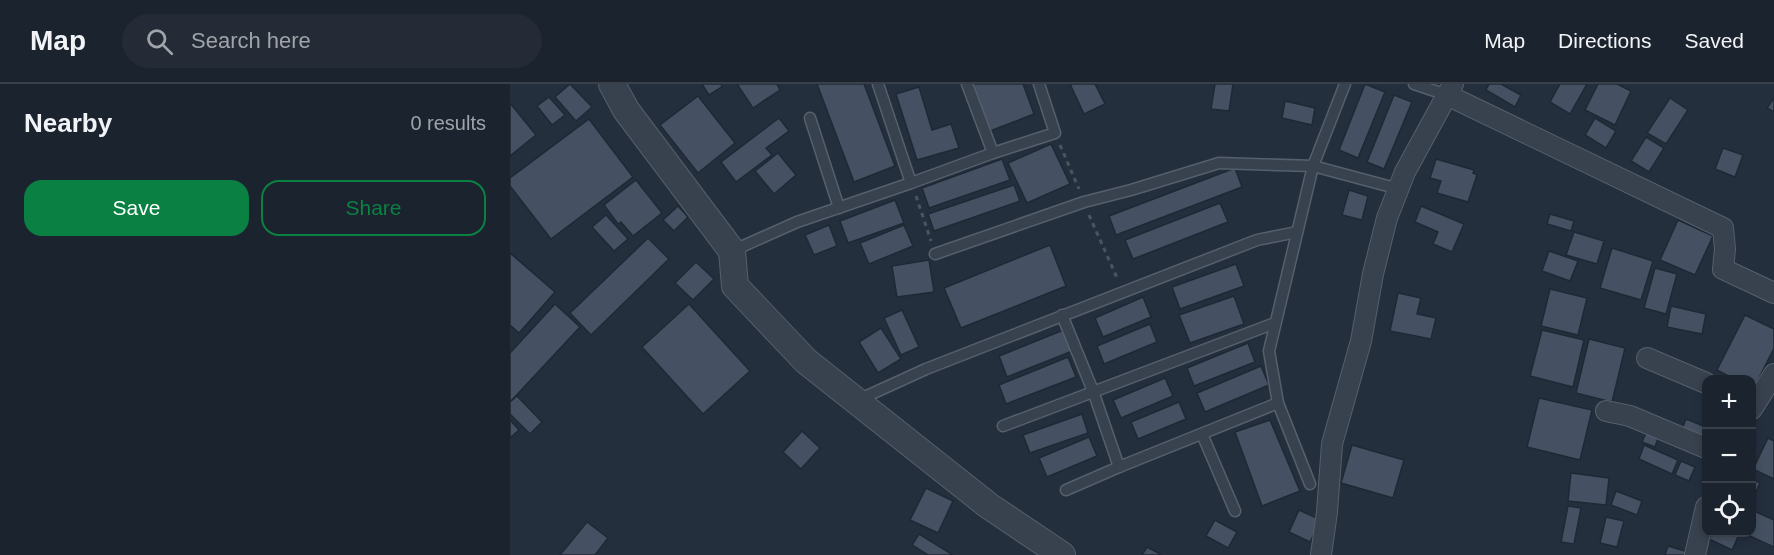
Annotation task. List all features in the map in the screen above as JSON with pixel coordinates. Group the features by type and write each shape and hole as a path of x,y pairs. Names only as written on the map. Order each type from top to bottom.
{"street":[{"path":"612,84 626,110 732,251 735,286 806,362 989,506 1062,555"},
{"path":"1321,555 1332,444 1361,341 1373,274 1387,218 1406,172 1450,90 1723,228 1725,249 1723,269 1774,293"},
{"path":"1647,358 1702,381"},
{"path":"1756,400 1774,374"},
{"path":"1606,411 1630,416 1702,446"},
{"path":"1695,555 1702,527"}],"lane":[{"path":"878,84 911,183"},
{"path":"967,84 993,153"},
{"path":"732,251 796,222 1055,133 1039,84"},
{"path":"1310,484 1278,403 1269,351 1313,166 1345,84"},
{"path":"1414,84 1450,90"},
{"path":"810,118 839,208"},
{"path":"935,254 1084,202 1219,163 1313,166 1399,189"},
{"path":"856,401 926,369 1257,240 1297,232"},
{"path":"1062,315 1093,391 1119,468"},
{"path":"1003,426 1275,323"},
{"path":"1066,490 1278,403"},
{"path":"1202,434 1235,511"}],"path":[{"path":"911,183 935,254"}],"building":[{"path":"570,84 592,107 576,121 555,97"},
{"path":"702,84 721,84 722,87 709,95"},
{"path":"737,84 777,84 780,90 753,108"},
{"path":"817,84 864,84 895,166 854,182"},
{"path":"973,84 1023,84 1034,114 990,131"},
{"path":"1070,84 1095,84 1105,104 1084,114"},
{"path":"1215,84 1233,84 1229,111 1211,109"},
{"path":"1365,84 1385,92 1358,158 1339,150"},
{"path":"1489,84 1501,84 1521,95 1515,107 1486,90"},
{"path":"1560,84 1587,84 1570,114 1550,102"},
{"path":"1598,84 1617,84 1631,91 1615,125 1585,110"},
{"path":"919,87 932,130 951,124 959,148 917,160 896,94"},
{"path":"1394,95 1412,102 1384,169 1367,162"},
{"path":"698,96 735,143 698,173 660,125"},
{"path":"549,97 565,115 552,125 537,106"},
{"path":"1670,98 1688,110 1666,144 1647,133"},
{"path":"1774,98 1774,112 1767,108"},
{"path":"1285,101 1315,108 1312,125 1282,118"},
{"path":"510,103 536,135 510,156"},
{"path":"779,118 789,131 766,148 772,155 736,182 721,162"},
{"path":"1595,118 1616,131 1606,148 1585,135"},
{"path":"589,119 633,177 551,239 510,186 510,178"},
{"path":"1646,137 1664,148 1649,172 1631,161"},
{"path":"1051,144 1070,184 1027,203 1008,163"},
{"path":"1723,148 1743,155 1735,177 1715,169"},
{"path":"778,153 796,175 774,194 755,171"},
{"path":"1002,159 1010,180 929,208 922,188"},
{"path":"1436,159 1474,170 1473,173 1477,175 1468,202 1437,193 1441,181 1430,178"},
{"path":"1235,168 1242,187 1116,235 1109,216"},
{"path":"636,180 662,213 633,236 621,222 618,224 604,205"},
{"path":"1014,185 1020,201 934,231 928,214"},
{"path":"1349,190 1368,196 1362,220 1342,215"},
{"path":"895,200 904,223 848,243 840,221"},
{"path":"1220,203 1228,222 1133,259 1125,240"},
{"path":"678,206 688,217 674,231 663,220"},
{"path":"1421,206 1464,224 1452,252 1433,244 1438,232 1415,222"},
{"path":"1550,214 1574,221 1571,231 1547,224"},
{"path":"606,215 628,239 614,251 592,227"},
{"path":"1678,220 1713,236 1695,275 1660,260"},
{"path":"829,225 837,246 814,255 805,235"},
{"path":"904,225 913,246 869,264 860,243"},
{"path":"1574,232 1604,241 1597,264 1566,255"},
{"path":"648,238 669,259 591,335 570,313"},
{"path":"1050,245 1066,286 961,328 944,288"},
{"path":"1612,248 1653,261 1641,300 1600,288"},
{"path":"1549,251 1578,261 1570,281 1542,271"},
{"path":"510,253 555,292 519,333 510,325"},
{"path":"929,260 934,292 897,297 892,266"},
{"path":"696,262 714,279 693,300 675,283"},
{"path":"1236,264 1244,286 1180,309 1172,287"},
{"path":"1655,268 1677,274 1666,314 1644,308"},
{"path":"1550,289 1587,298 1578,335 1541,326"},
{"path":"1398,293 1421,298 1417,314 1436,318 1431,339 1390,331"},
{"path":"1234,296 1244,324 1190,343 1179,315"},
{"path":"1143,297 1151,317 1103,337 1095,318"},
{"path":"555,304 580,327 510,402 510,353"},
{"path":"689,304 750,371 703,414 642,347"},
{"path":"1671,306 1706,314 1702,334 1667,327"},
{"path":"902,310 919,347 901,355 884,318"},
{"path":"1745,315 1774,329 1774,348 1756,384 1756,375 1726,375 1717,370"},
{"path":"1150,324 1157,342 1104,364 1097,346"},
{"path":"881,328 901,359 878,373 859,342"},
{"path":"1066,329 1075,350 1007,377 999,356"},
{"path":"1542,330 1584,340 1573,387 1530,376"},
{"path":"1589,339 1625,348 1612,402 1576,393"},
{"path":"1248,343 1255,362 1194,386 1187,368"},
{"path":"1068,357 1076,377 1006,404 999,385"},
{"path":"1261,366 1269,385 1205,412 1197,393"},
{"path":"1165,378 1173,396 1121,418 1113,400"},
{"path":"517,396 542,422 530,434 510,414 510,402"},
{"path":"1539,398 1592,410 1580,460 1527,447"},
{"path":"1179,402 1186,419 1138,439 1131,422"},
{"path":"1082,414 1088,433 1030,453 1023,435"},
{"path":"1686,419 1702,425 1702,436 1682,429"},
{"path":"510,420 519,430 510,438"},
{"path":"1270,420 1300,491 1262,506 1235,432"},
{"path":"1648,428 1660,432 1655,447 1642,442"},
{"path":"802,431 820,448 801,469 783,452"},
{"path":"1089,437 1097,456 1047,477 1039,458"},
{"path":"1768,438 1774,441 1774,479 1756,470 1756,463"},
{"path":"1352,445 1404,460 1393,498 1341,483"},
{"path":"1644,445 1678,460 1672,474 1639,459"},
{"path":"1681,461 1695,467 1689,481 1675,475"},
{"path":"1571,473 1609,478 1606,505 1568,501"},
{"path":"926,488 953,501 938,533 910,520"},
{"path":"1616,491 1642,501 1637,515 1611,505"},
{"path":"1568,506 1581,508 1574,544 1561,542"},
{"path":"1299,510 1321,520 1310,542 1289,532"},
{"path":"1756,512 1774,520 1774,547 1752,537 1756,537"},
{"path":"1606,517 1624,521 1617,547 1600,543"},
{"path":"1215,520 1237,532 1228,548 1206,536"},
{"path":"587,522 608,538 595,555 560,555"},
{"path":"919,534 953,555 928,555 912,545"},
{"path":"1710,537 1738,537 1732,550 1709,539"},
{"path":"1668,546 1688,552 1687,555 1665,555"},
{"path":"1147,547 1162,555 1142,555"}]}
